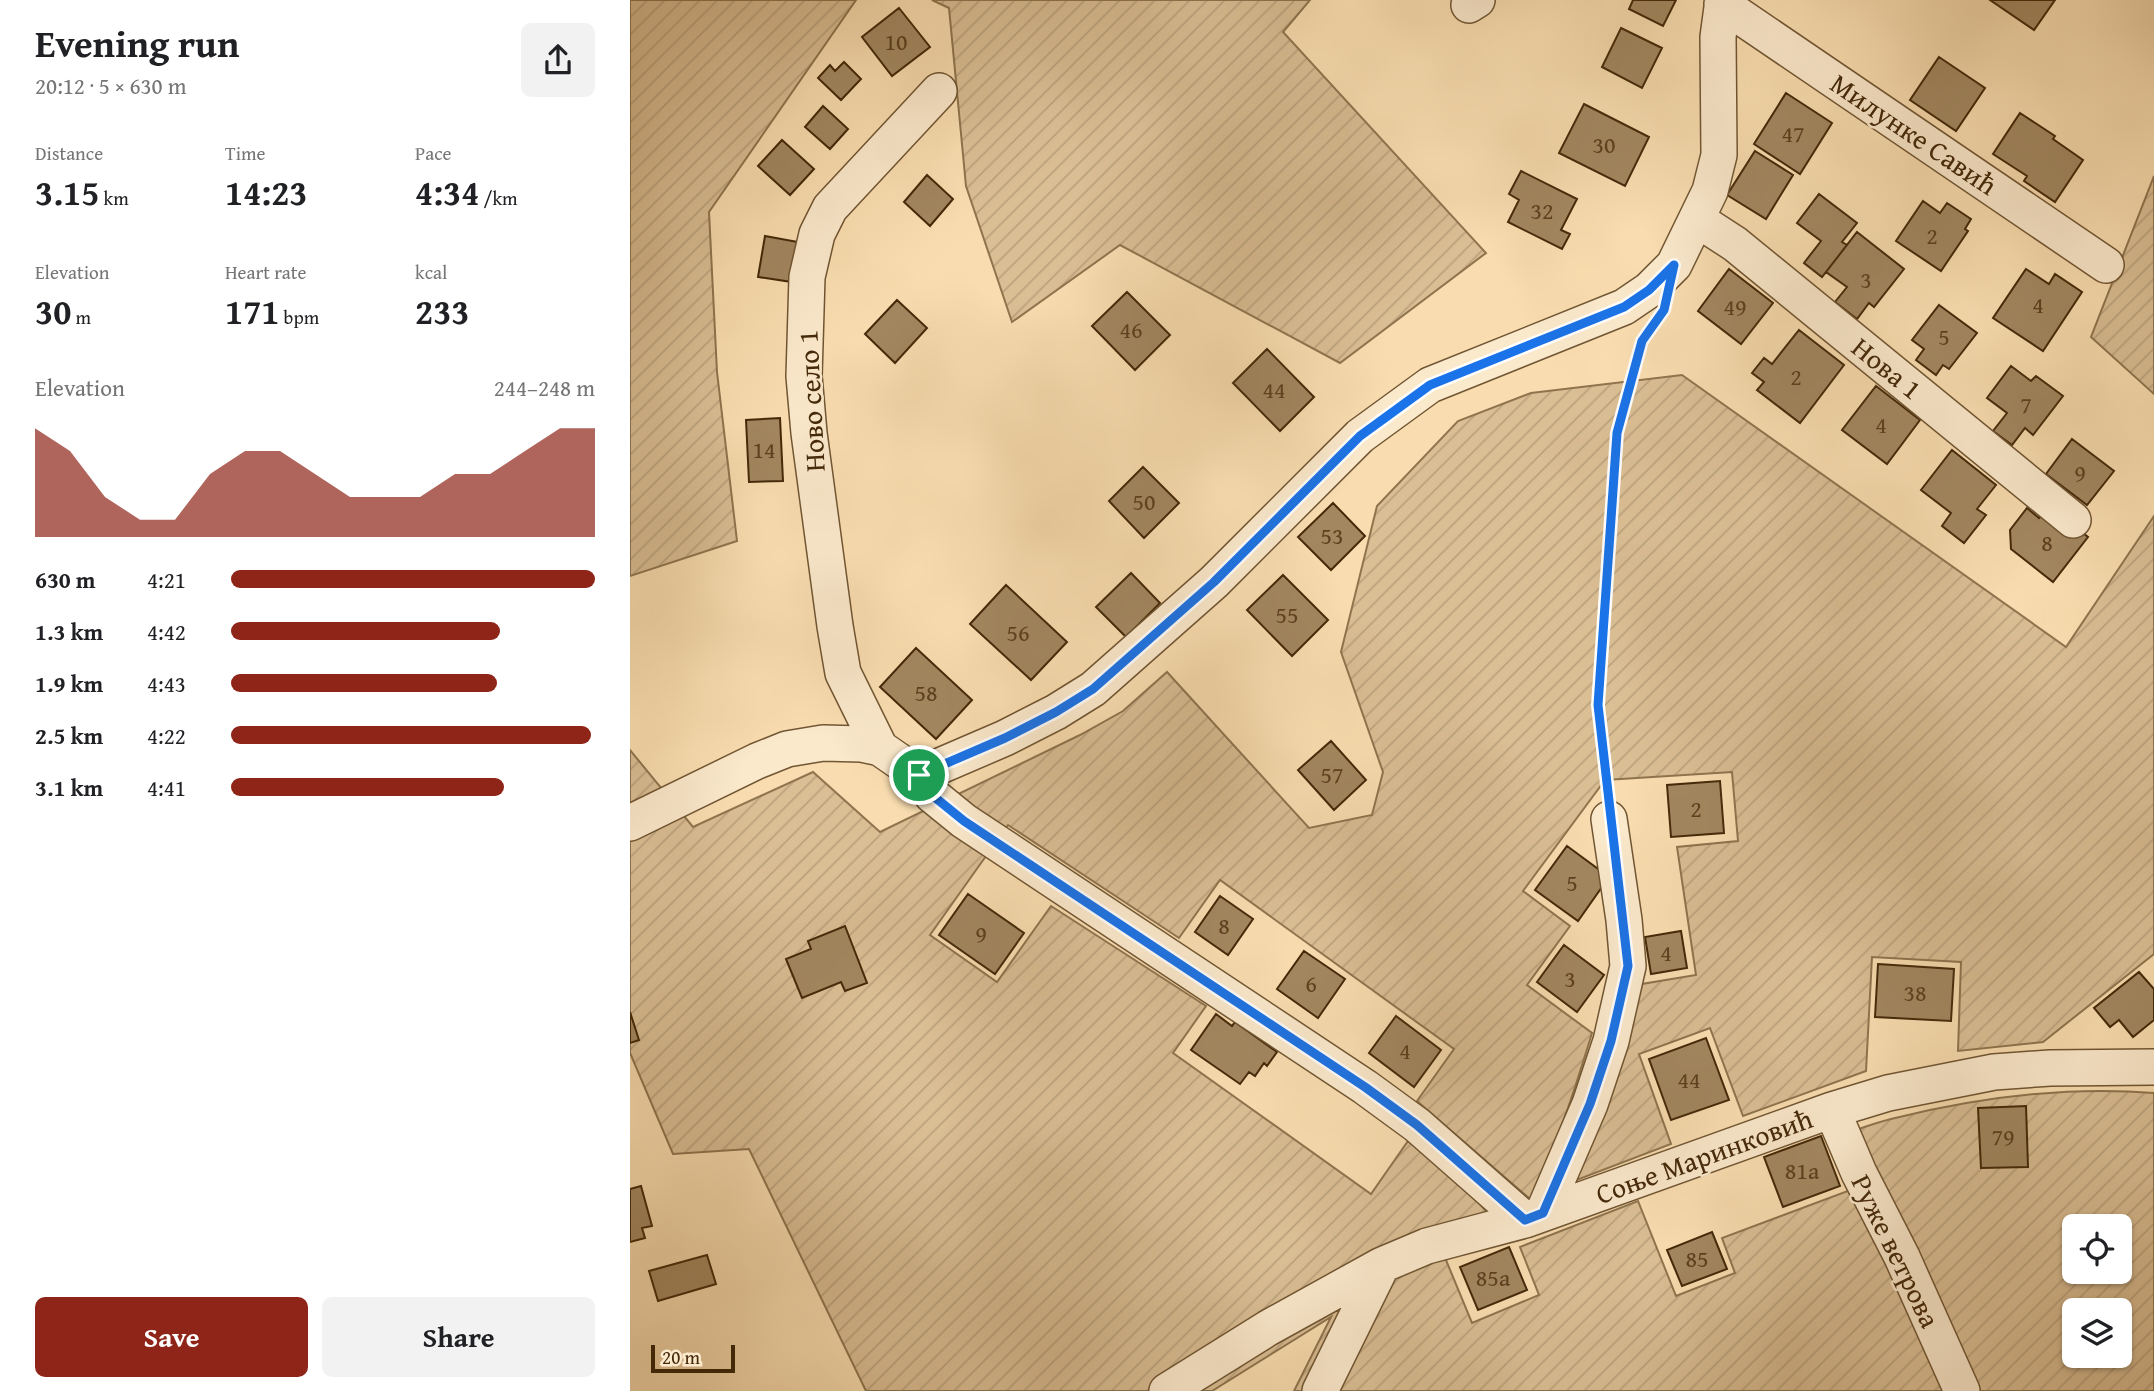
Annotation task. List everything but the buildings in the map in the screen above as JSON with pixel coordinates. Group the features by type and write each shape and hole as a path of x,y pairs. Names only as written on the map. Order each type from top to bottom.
{"street":[{"path":"919,775 1015,733 1093,689 1214,582 1360,436 1430,385 1624,307 1649,290 1674,265 1710,191 1719,155 1718,37 1722,2"},
{"name":"Милунке Савић","path":"1722,2 2106,265"},
{"name":"Ново село 1","path":"880,748 843,673 835,626 808,433 804,376 807,277 817,234 831,208 939,90"},
{"name":"Нова 1","path":"1698,220 1735,244 2073,520"},
{"path":"630,823 787,749 823,743 861,744 880,748 919,775 932,795 964,821 1365,1087 1534,1217 1590,1104 1611,1041 1628,966 1609,819"},
{"name":"Соње Маринковић","path":"1167,1391 1268,1328 1382,1265 1427,1246 1534,1217 1832,1110 1888,1093 1994,1072 2050,1068 2154,1067"},
{"name":"Руже ветрова","path":"1832,1110 1858,1173 1902,1257 1962,1391"},
{"path":"1320,1391 1382,1265"}],"path":[{"path":"1609,819 1598,705 1617,433 1642,341 1657,320"}],"shaded area":[{"path":"630,0 856,0 709,212 717,372 737,541 630,576"},
{"path":"932,0 1310,0 1283,32 1486,253 1340,363 1120,245 1012,322 966,186 949,8"},
{"path":"2154,176 2154,394 2091,337"},
{"path":"1682,375 2066,647 2154,516 2154,954 2043,1042 1958,1051 1961,962 1872,957 1866,1071 1743,1116 1710,1028 1639,1054 1671,1144 1574,1181 1605,1113 1626,1048 1642,984 1696,975 1677,847 1738,841 1732,772 1605,780 1523,891 1570,926 1527,985 1592,1033 1557,1138 1530,1199 1417,1101 1454,1049 1220,880 1179,938 1008,825 930,935 997,982 1051,906 1206,1006 1173,1053 1371,1194 1408,1141 1463,1186 1488,1213 1434,1231 1472,1323 1539,1295 1520,1247 1638,1201 1676,1296 1735,1273 1722,1238 1848,1191 1829,1139 1891,1119 1988,1100 2088,1091 2154,1093 2154,1391 1294,1391 1331,1317 1212,1391 866,1391 749,1149 673,1154 630,1053 630,750 693,827 813,772 880,832 1080,735 1123,711 1167,672 1309,828 1372,815 1383,772 1341,652 1377,506 1458,421 1531,393"}],"route":[{"path":"1674,265 1664,310 1642,341 1617,433 1598,705 1628,966 1611,1041 1590,1104 1543,1213 1525,1220 1417,1125 1365,1087 964,821 932,795 919,775 1005,738 1093,689 1214,582 1277,522 1360,436 1430,385 1624,307 1649,290 1674,265"}]}
